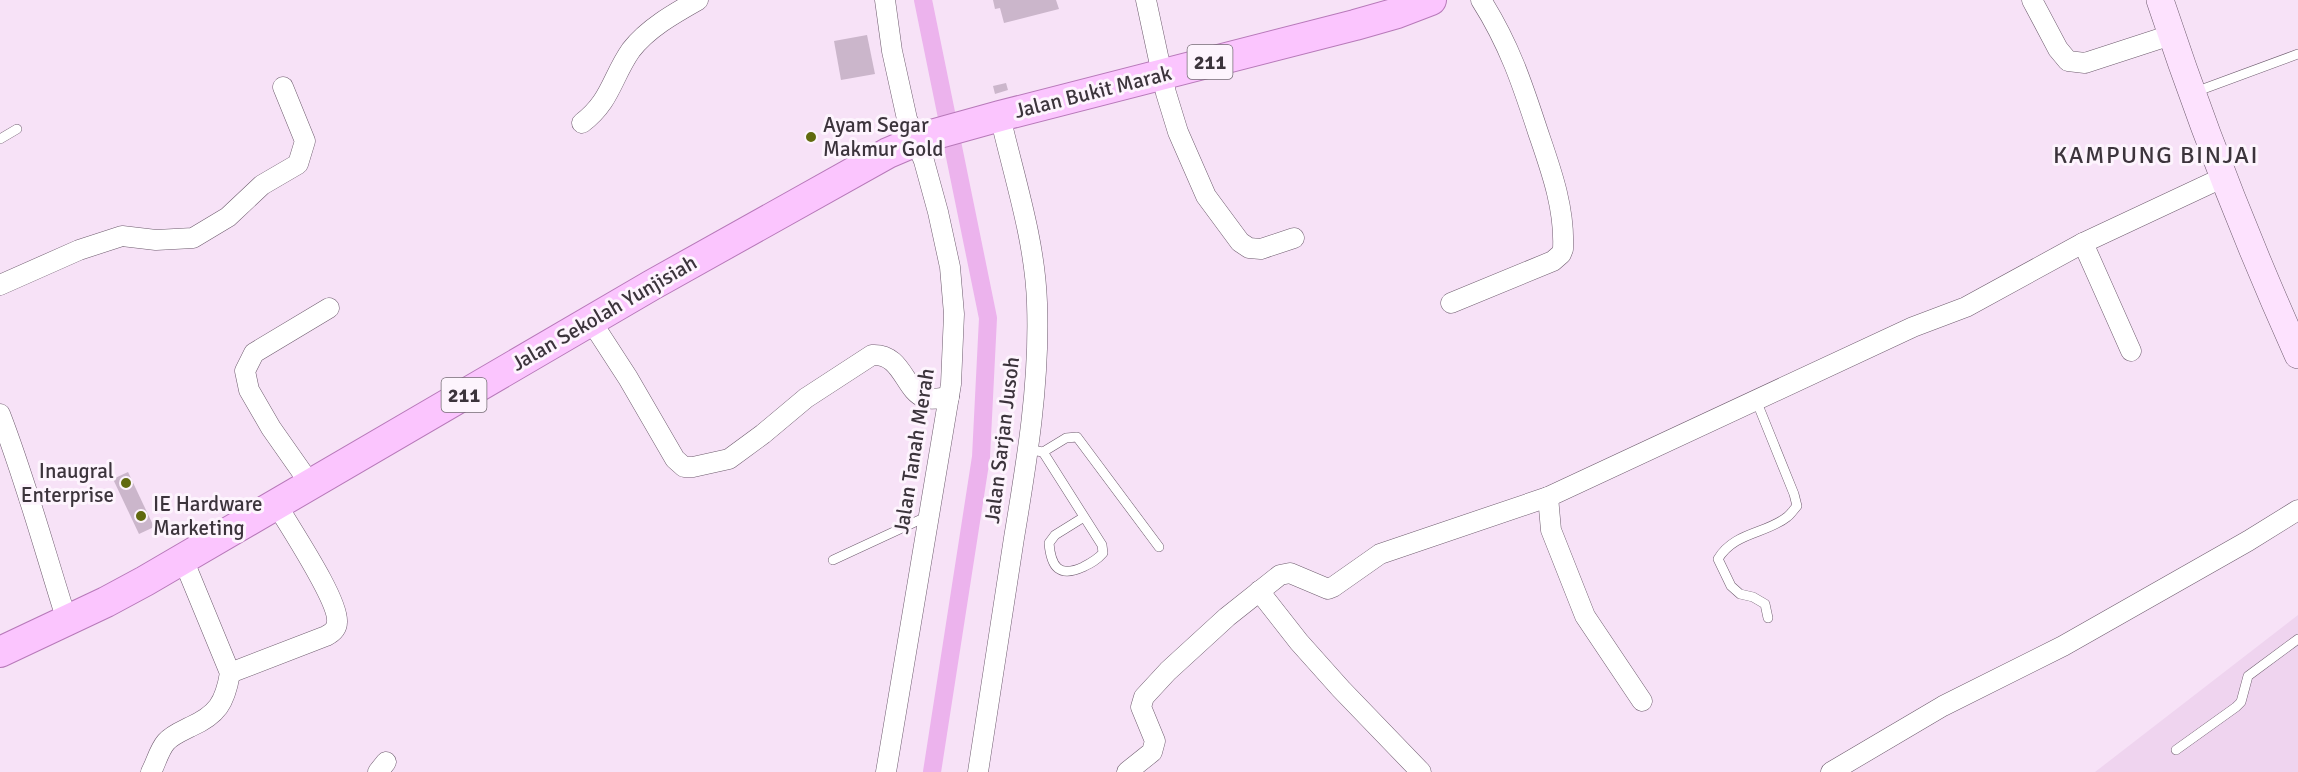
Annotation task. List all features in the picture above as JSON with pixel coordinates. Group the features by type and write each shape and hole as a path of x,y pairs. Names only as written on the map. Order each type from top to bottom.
{"main road":[{"name":"Jalan Bukit Marak","path":"921,139 993,118 1355,25 1431,0"},
{"path":"2160,0 2171,35 2260,270 2298,356"},
{"name":"Jalan Sekolah Yunjisiah","path":"0,652 106,602 842,177 921,139"}],"street":[{"path":"582,123 596,112 631,50 647,33 698,0"},
{"name":"Jalan Tanah Merah","path":"885,0 899,87 907,119 921,139 924,161 932,186 950,267 954,314 954,352 949,397 886,772"},
{"path":"1146,0 1162,74 1178,132 1206,196 1240,242 1249,248 1260,249 1294,238"},
{"path":"1452,303 1552,261 1563,249 1559,194 1515,64 1501,33 1481,0"},
{"path":"2032,0 2058,49 2068,61 2085,63 2171,35"},
{"path":"0,285 79,250 122,236 156,240 193,238 228,217 262,185 298,164 305,141 283,87"},
{"name":"Jalan Sarjan Jusoh","path":"978,772 1036,451 1037,301 1026,224 993,118"},
{"path":"1127,772 1152,752 1155,741 1141,707 1144,697 1210,632 1280,575 1290,573 1322,588 1333,587 1380,554 1548,497 1913,327 1966,307 2083,243 2224,177"},
{"path":"2083,243 2131,351"},
{"path":"311,485 271,428 249,390 245,371 254,353 329,308"},
{"path":"591,321 628,378 675,459 684,467 693,467 732,457 806,398 872,355 888,358 902,370 922,396 949,397"},
{"path":"0,414 20,465 42,545 67,621"},
{"path":"1548,497 1551,530 1585,616 1642,701"},
{"path":"230,673 326,636 336,627 338,621 322,581 277,505"},
{"path":"1831,772 1944,706 2082,636 2298,510"},
{"path":"151,772 165,743 173,735 210,718 216,712 228,687 230,673 183,559"},
{"path":"1259,591 1299,642 1341,689 1385,732 1421,772"}],"lane":[{"path":"2193,93 2298,54"},
{"path":"0,139 17,129"},
{"path":"1756,400 1797,506 1787,517 1732,543 1723,550 1718,558 1731,586 1740,594 1753,597 1765,604 1768,618"},
{"path":"1084,517 1055,535 1049,543 1057,568 1064,573 1071,573 1098,560 1103,553 1102,544 1084,517 1036,451 1066,438 1077,438 1159,547"},
{"path":"833,560 928,516"},
{"path":"2176,750 2236,707 2241,702 2248,676 2298,639"}],"shaded area":[{"path":"2298,615 2298,772 2095,772"}],"building":[{"path":"993,0 1056,0 1059,9 1004,23 1000,8 995,9"},
{"path":"867,35 875,74 841,80 834,41"},
{"path":"1006,83 1008,90 995,94 993,86"},
{"path":"128,472 154,527 139,534 113,479"}],"waterway":[{"path":"923,0 988,318 981,457 932,772"}],"place":[{"name":"Ayam Segar Makmur Gold","path":"811,137"},
{"name":"Inaugral Enterprise","path":"126,483"},
{"name":"IE Hardware Marketing","path":"141,516"}],"district":[{"name":"KAMPUNG BINJAI","path":"2156,155"}]}
